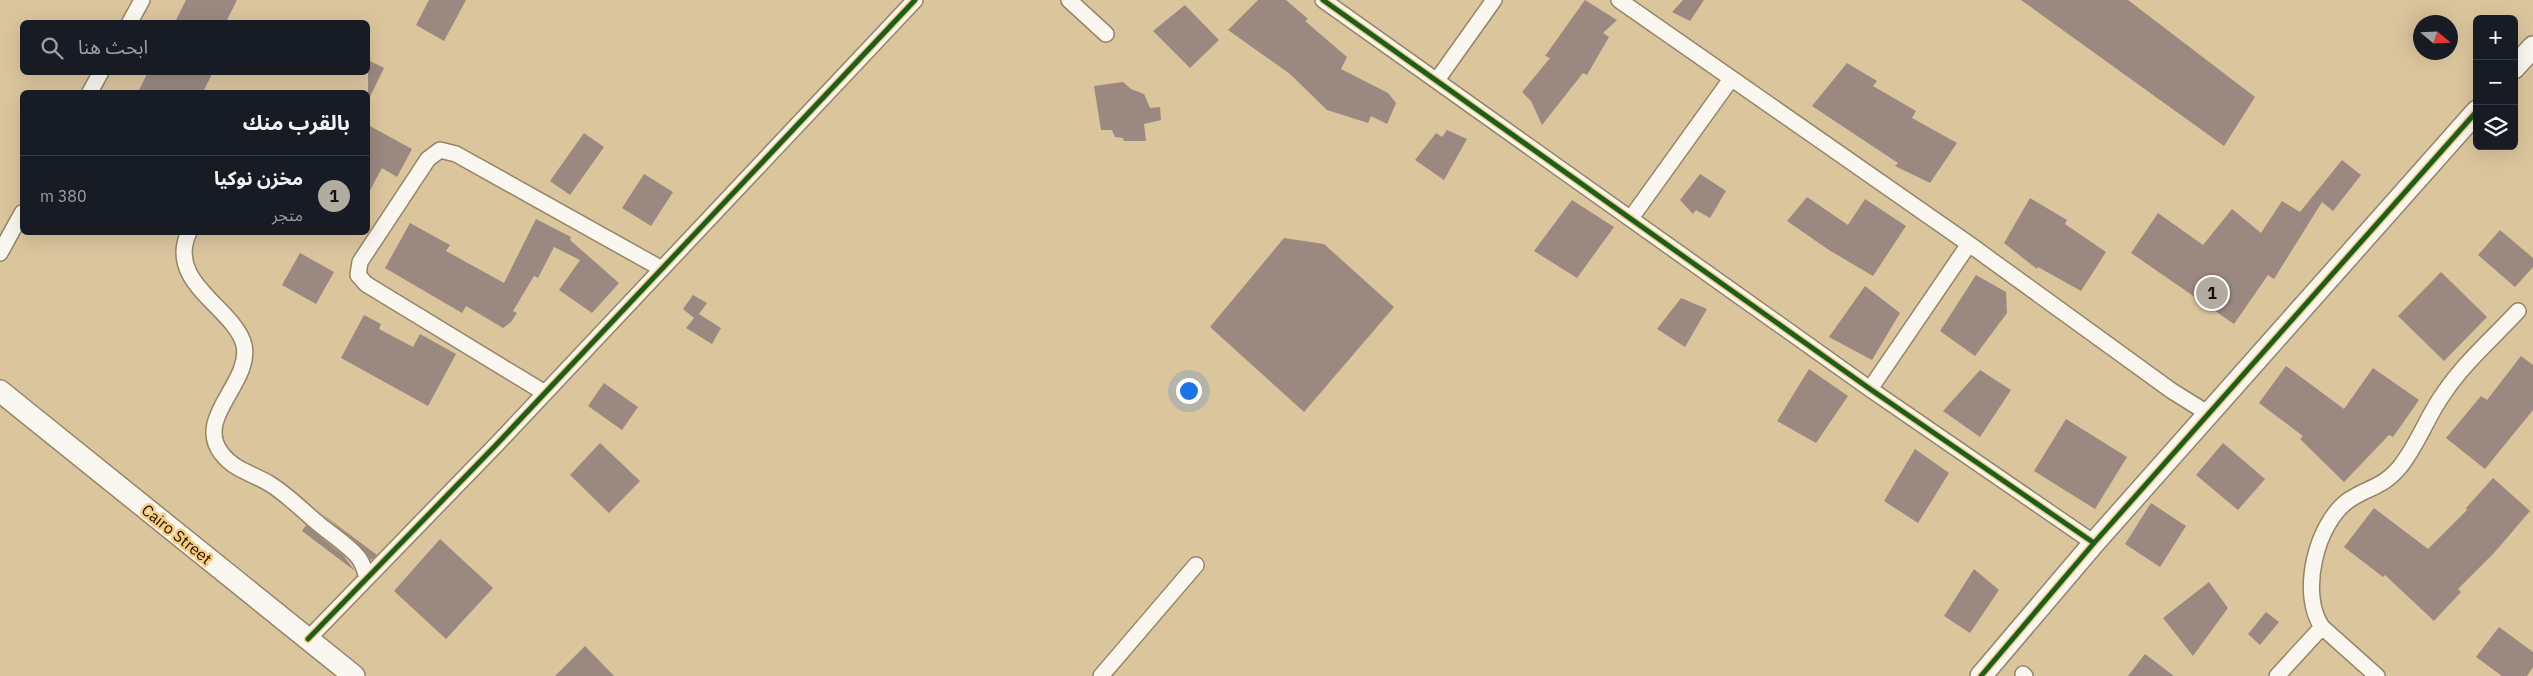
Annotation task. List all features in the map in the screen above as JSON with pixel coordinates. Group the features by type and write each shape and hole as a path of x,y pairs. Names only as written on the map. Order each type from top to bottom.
{"street":[{"path":"131,20 142,0"},
{"path":"308,639 545,393 915,0"},
{"path":"1069,0 1106,34"},
{"path":"1323,0 1870,389 2094,543"},
{"path":"1437,80 1494,0"},
{"path":"1619,0 1969,244 2172,391 2209,414"},
{"path":"2518,64 2533,47"},
{"path":"91,90 99,75"},
{"path":"1631,218 1731,79"},
{"path":"1981,676 2094,543 2473,116"},
{"path":"545,393 366,284 358,275 360,262 428,159 440,150 456,154 662,269"},
{"path":"0,253 20,217"},
{"path":"188,235 185,241 189,270 197,286 238,332 245,355 242,367 215,423 213,436 215,444 226,460 234,466 271,484 351,551 363,566 367,578"},
{"path":"1870,389 1969,244"},
{"path":"2377,676 2322,627 2316,619 2313,606 2316,551 2336,511 2350,500 2387,481 2400,468 2443,394 2518,311"},
{"name":"Cairo Street","path":"0,391 354,676"},
{"path":"1101,676 1196,565"},
{"path":"2277,676 2322,627"}],"building":[{"path":"186,0 237,0 227,20 176,20"},
{"path":"429,0 466,0 444,41 416,25"},
{"path":"1258,0 1286,0 1308,19 1305,21 1347,57 1341,69 1388,93 1396,103 1387,124 1371,116 1368,123 1327,110 1290,74 1228,30"},
{"path":"1585,0 1617,20 1603,33 1609,37 1587,75 1583,73 1542,125 1531,101 1522,92 1550,58 1545,56"},
{"path":"1683,0 1704,0 1690,21 1672,12"},
{"path":"2021,0 2128,0 2255,97 2224,146"},
{"path":"1185,5 1219,40 1190,68 1153,31"},
{"path":"370,61 384,68 370,97 370,90 368,90"},
{"path":"1847,63 1877,81 1873,86 1916,111 1912,118 1957,143 1930,183 1895,166 1898,163 1812,106"},
{"path":"146,75 212,75 204,90 139,90"},
{"path":"1123,82 1131,89 1144,94 1150,108 1160,107 1161,120 1144,124 1146,141 1124,141 1123,138 1115,137 1112,130 1101,130 1094,86"},
{"path":"370,126 412,149 397,177 382,168 370,190"},
{"path":"1447,130 1467,139 1444,180 1415,160 1436,133 1442,137"},
{"path":"584,133 604,147 570,195 550,181"},
{"path":"2342,160 2361,175 2333,211 2322,202 2274,279 2268,275 2234,324 2131,253 2158,213 2203,245 2232,209 2261,233 2282,201 2300,212"},
{"path":"644,174 673,192 651,226 622,208"},
{"path":"1700,174 1726,191 1710,218 1696,210 1693,214 1680,200"},
{"path":"1807,197 1848,225 1865,199 1906,226 1873,276 1829,250 1787,221"},
{"path":"2030,198 2067,220 2065,224 2106,252 2081,291 2038,267 2037,269 2004,243"},
{"path":"1572,200 1614,227 1577,278 1534,251"},
{"path":"536,219 571,237 570,240 619,283 592,313 559,290 580,260 554,247 538,278 534,276 513,311 517,313 511,322 503,328 466,306 462,313 385,268 410,223 450,245 446,251 504,283"},
{"path":"2500,230 2533,258 2533,267 2515,287 2478,255"},
{"path":"1284,238 1324,244 1394,307 1304,412 1210,327"},
{"path":"300,253 334,272 316,304 282,285"},
{"path":"2441,272 2487,317 2444,361 2398,316"},
{"path":"1976,275 2006,292 2007,313 1975,356 1940,331"},
{"path":"1865,286 1900,313 1872,360 1829,337"},
{"path":"693,295 707,303 699,314 721,328 712,344 686,328 694,318 683,309"},
{"path":"1681,298 1707,309 1685,347 1657,329"},
{"path":"364,315 381,324 379,329 413,347 420,334 456,354 428,406 341,358"},
{"path":"2521,356 2533,365 2533,410 2485,469 2446,438 2481,396 2487,400"},
{"path":"2286,366 2344,409 2373,368 2419,400 2393,437 2389,435 2344,482 2300,439 2303,436 2259,403"},
{"path":"1809,369 1848,396 1816,443 1777,421"},
{"path":"1980,370 2011,390 1980,437 1943,411"},
{"path":"604,383 638,407 622,430 588,406"},
{"path":"2066,419 2127,457 2095,509 2034,471"},
{"path":"600,443 640,481 609,513 570,475"},
{"path":"2223,443 2265,479 2238,510 2196,475"},
{"path":"1915,449 1949,473 1918,523 1884,501"},
{"path":"2493,478 2530,511 2494,553 2458,589 2461,592 2434,621 2385,575 2383,577 2344,547 2374,508 2428,549 2467,510 2466,508"},
{"path":"2151,503 2186,526 2160,567 2125,544"},
{"path":"317,510 377,555 371,560 356,542"},
{"path":"306,525 343,555 355,571 302,531"},
{"path":"440,539 493,588 446,639 394,591"},
{"path":"1974,569 1999,590 1970,633 1944,616"},
{"path":"2209,582 2228,608 2193,656 2163,618"},
{"path":"2266,612 2279,622 2260,645 2248,634"},
{"path":"2499,627 2533,652 2533,667 2527,676 2502,676 2476,657"},
{"path":"585,646 614,676 555,676"},
{"path":"2145,654 2174,676 2128,676"}],"cycle path":[{"path":"308,639 496,445 915,0"},
{"path":"1323,0 1870,389 2094,543"},
{"path":"1981,676 2094,543 2473,116"}],"place":[{"name":"مخزن نوكيا","path":"2212,293"}]}
